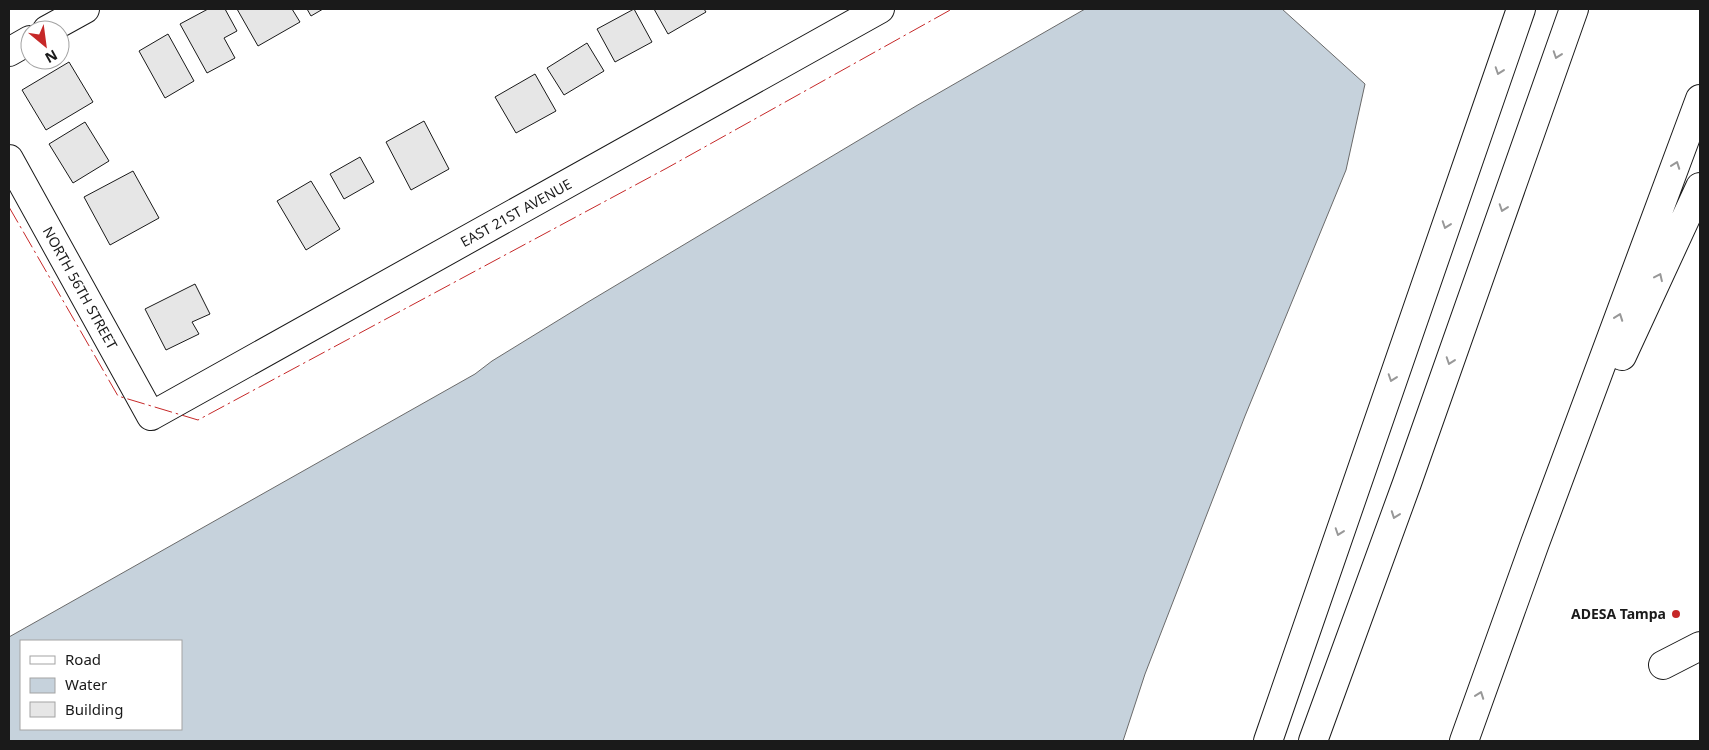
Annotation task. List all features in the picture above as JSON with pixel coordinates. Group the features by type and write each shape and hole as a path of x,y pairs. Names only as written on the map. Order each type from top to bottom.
{"main road":[{"path":"65,20 85,9"},
{"name":"EAST 21ST AVENUE","path":"151,416 849,16 880,9"},
{"path":"1268,741 1521,9"},
{"path":"1313,741 1407,483 1574,9"},
{"path":"9,52 20,46"},
{"path":"1464,741 1535,543 1700,99"},
{"name":"NORTH 56TH STREET","path":"9,159 151,416"},
{"path":"1535,543 1700,187"},
{"path":"1663,665 1700,646"}],"water":[{"path":"1085,9 1282,9 1365,84 1346,170 1245,416 1145,674 1123,741 9,741 9,637 475,374 492,361 916,106"}],"building":[{"path":"208,9 225,9 237,31 224,38 235,58 207,73 180,24"},
{"path":"237,9 292,9 300,22 258,46"},
{"path":"307,9 323,9 311,16"},
{"path":"634,9 652,42 615,62 597,29"},
{"path":"654,9 704,9 706,12 668,34"},
{"path":"168,34 194,81 165,98 139,51"},
{"path":"587,43 604,71 564,95 547,68"},
{"path":"70,64 93,102 46,130 22,90 56,70 70,70"},
{"path":"535,74 556,111 516,133 495,97"},
{"path":"424,121 449,169 411,190 386,142"},
{"path":"85,122 109,161 73,183 49,144"},
{"path":"360,157 374,182 344,199 330,174"},
{"path":"133,171 159,218 110,245 84,197"},
{"path":"311,181 340,229 306,250 277,201"},
{"path":"195,284 210,314 192,322 199,334 166,350 145,309"}],"power":[{"path":"9,207 118,396 198,420 667,168 952,9"}],"place":[{"name":"ADESA Tampa","path":"1676,614"}]}
